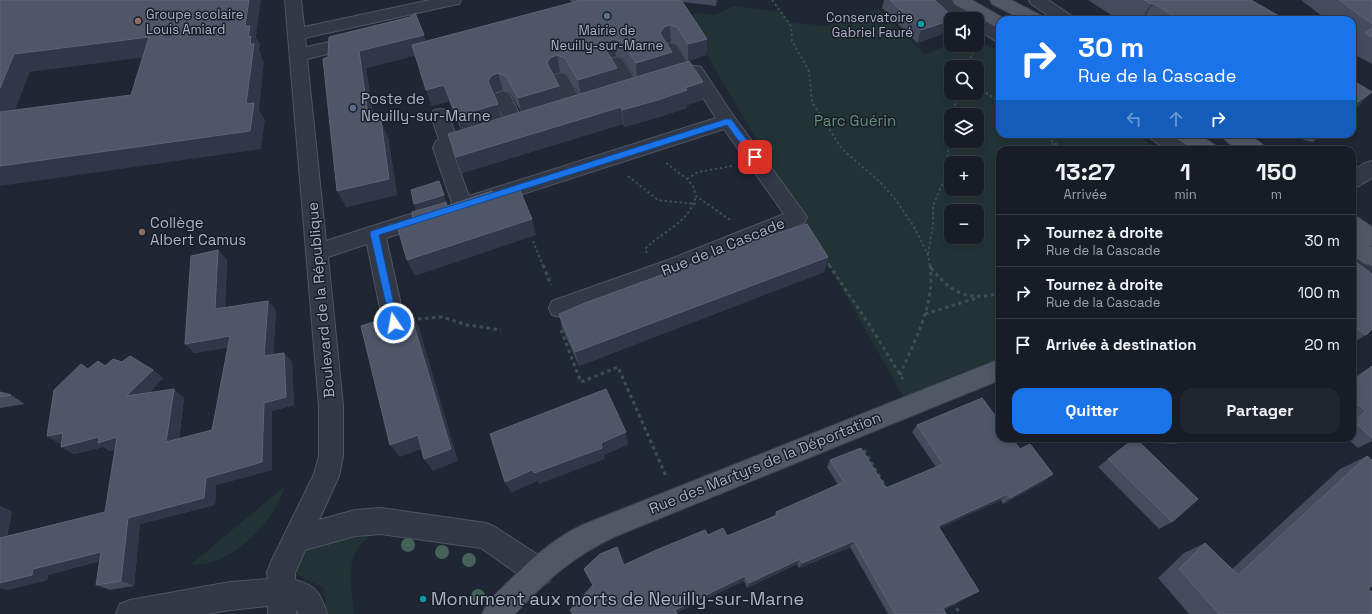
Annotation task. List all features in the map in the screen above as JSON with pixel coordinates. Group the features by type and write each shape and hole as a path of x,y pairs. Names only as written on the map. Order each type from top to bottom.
{"main road":[{"path":"960,0 972,12"},
{"path":"984,14 1003,1 1029,16"},
{"path":"984,19 996,21"},
{"path":"1190,138 1202,146"},
{"path":"1237,138 1250,146"},
{"path":"1356,213 1372,224"},
{"path":"1356,227 1372,238"},
{"path":"1356,248 1372,258"},
{"name":"Rue des Martyrs de la Déportation","path":"496,614 567,547 580,539 606,527 996,371"},
{"name":"Rue des Martyrs de la Déportation","path":"511,614 539,572"}],"street":[{"name":"Boulevard de la République","path":"282,602 282,572 326,476 331,456 331,406 293,0"},
{"path":"297,34 407,17 452,0"},
{"path":"939,0 965,12"},
{"path":"1037,0 1060,16"},
{"path":"984,23 996,33"},
{"path":"298,55 373,38"},
{"path":"616,62 640,86 685,72 671,49"},
{"name":"Rue de la Cascade","path":"560,317 656,273 797,217 695,71 692,70 685,72"},
{"path":"560,79 575,106"},
{"path":"450,210 442,148 450,144 510,126 503,97"},
{"path":"440,115 450,144"},
{"path":"317,252 729,121"},
{"path":"1164,138 1176,146"},
{"path":"1356,178 1372,168"},
{"path":"374,234 394,323"},
{"path":"1356,266 1372,276"},
{"path":"296,540 354,523 381,521 486,536 539,572"},
{"path":"130,614 230,596 282,602 297,594 310,603 313,614"}],"path":[{"path":"772,0 791,26 792,40 809,71 812,102 842,148 880,181 895,199 914,226 928,255 931,267 931,285 925,314 900,375"},
{"path":"984,92 996,99"},
{"path":"1047,138 1054,146"},
{"path":"1050,141 1058,146"},
{"path":"645,148 687,179 693,186 696,196 696,204 677,225 649,244 645,249 656,273"},
{"path":"928,255 933,225 933,206 946,175 948,148"},
{"path":"687,179 698,172 758,160"},
{"path":"604,161 634,180 658,200 696,204"},
{"path":"696,196 730,221 742,240"},
{"path":"533,241 581,382 618,367 676,499"},
{"path":"822,255 869,324 917,402"},
{"path":"931,267 943,282 955,292 964,296 977,298"},
{"path":"925,314 996,293"},
{"path":"394,323 427,317 442,317 467,325 501,330"},
{"path":"852,429 888,490"},
{"path":"952,600 960,614"}],"green space":[{"name":"Parc Guérin","path":"734,6 781,12 789,22 827,26 879,9 925,55 944,46 944,52 984,52 984,44 996,49 996,138 1141,138 1154,146 996,146 996,360 947,378 904,398 804,221 693,31 687,15 697,13 715,15"},
{"path":"285,486 281,497 268,519 259,530 239,548 218,560 190,565"},
{"path":"372,535 363,542 356,551 353,560 351,581 354,614 326,614 324,588 301,577 297,572 298,563 302,555 319,544 342,538"}],"building":[{"path":"0,0 249,0 245,26 250,26 248,37 251,36 250,44 254,44 246,104 254,103 250,131 0,166 0,112 131,95 149,37 14,54 0,88"},
{"path":"577,0 681,0 707,39 688,44 677,27 670,25 664,27 660,33 672,52 636,63 622,42 614,39 607,42 604,47 617,68 578,80 565,58 557,55 550,58 547,63 559,86 518,98 506,76 498,73 491,76 488,81 498,104 457,116 444,85 426,90 412,45 578,1"},
{"path":"890,0 935,0 948,12 944,12 944,22 921,30"},
{"path":"1144,0 1251,0 1279,16 1174,16 1153,3 1151,4"},
{"path":"1339,0 1372,0 1372,24"},
{"name":"Poste de Neuilly-sur-Marne","path":"415,13 424,35 359,51 369,123 381,121 389,179 337,191 323,59 328,57 329,37 410,17"},
{"path":"1372,28 1372,37 1365,33"},
{"path":"689,61 703,82 685,88 687,90 622,110 621,107 456,157 448,134"},
{"path":"1356,82 1372,92 1356,103"},
{"path":"439,181 444,195 414,204 411,190"},
{"path":"519,188 532,219 407,260 397,226 413,221 412,212 446,202 447,206 492,191 493,196"},
{"path":"807,224 828,257 575,352 559,314 585,303 765,237"},
{"path":"218,250 215,309 268,301 264,356 284,353 286,397 264,403 262,462 206,478 204,498 128,518 121,581 96,585 101,552 33,569 32,575 0,583 0,538 105,512 117,437 98,443 99,437 61,447 63,433 47,436 54,390 81,364 88,369 98,361 105,366 113,359 122,362 130,356 153,370 126,396 174,389 166,442 212,430 230,336 185,344 191,256"},
{"path":"1357,263 1372,274 1372,329 1366,335 1356,327"},
{"path":"409,309 451,449 424,459 418,435 390,445 361,326 393,317 395,314"},
{"path":"1372,366 1372,438 1356,424 1356,420 1366,411 1356,403 1356,380"},
{"path":"606,389 626,432 601,443 602,448 534,473 532,470 505,482 490,434"},
{"path":"0,392 11,395 0,397"},
{"path":"982,398 996,417 996,442 1015,442 1020,449 1030,444 1053,474 1010,498 1008,494 938,526 979,591 943,608 946,614 895,614 854,541 802,563 800,559 749,583 745,576 675,610 677,614 573,614 570,610 593,585 584,569 600,554 617,547 624,565 705,530 708,535 723,528 727,536 778,515 776,512 844,482 830,460 861,448 886,488 943,464 917,425"},
{"path":"1130,442 1139,442 1198,499 1172,522 1108,459"},
{"path":"1367,456 1372,460 1372,586 1368,589 1372,592 1372,614 1219,614 1179,569 1205,543 1238,575"}],"place":[{"name":"Mairie de Neuilly-sur-Marne","path":"607,16"},
{"name":"Groupe scolaire Louis Amiard","path":"138,21"},
{"name":"Conservatoire Gabriel Fauré","path":"921,24"},
{"name":"Poste de Neuilly-sur-Marne","path":"353,108"},
{"name":"Collège Albert Camus","path":"142,232"},
{"name":"Monument aux morts de Neuilly-sur-Marne","path":"423,599"}],"route":[{"path":"394,323 374,234 729,121 755,157"}]}
